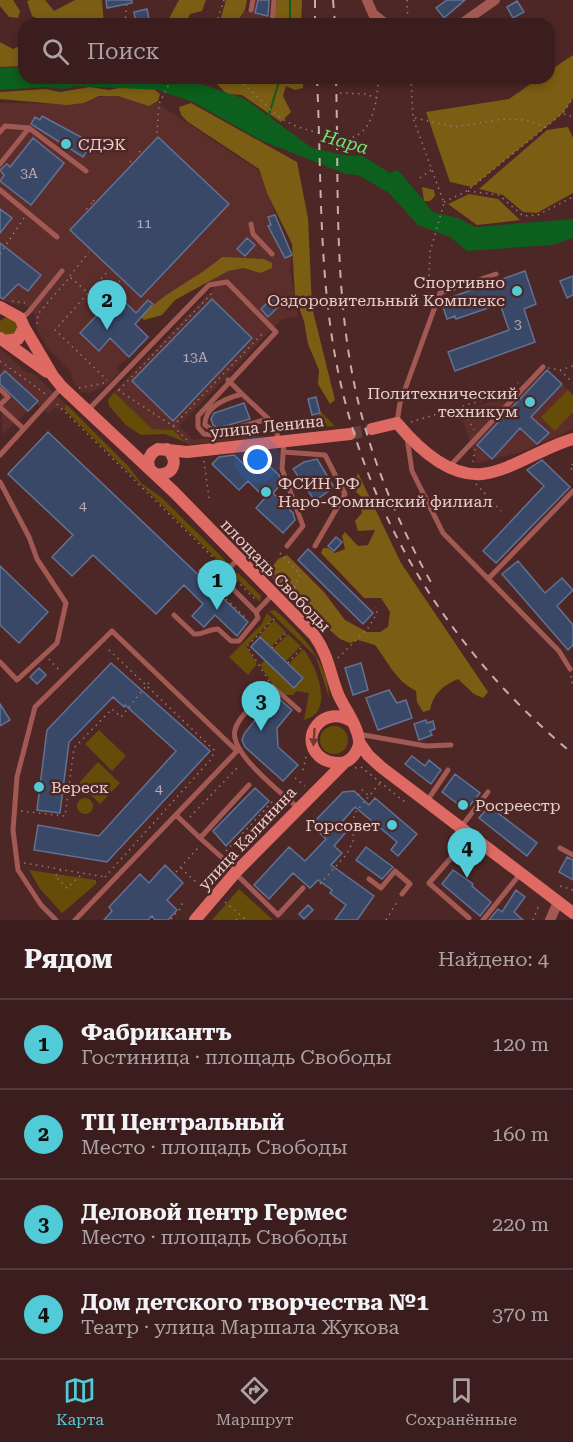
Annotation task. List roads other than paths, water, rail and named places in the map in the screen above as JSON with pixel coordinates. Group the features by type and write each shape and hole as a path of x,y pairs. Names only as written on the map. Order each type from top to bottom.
{"main road":[{"path":"0,307 19,319"},
{"path":"0,317 19,319"},
{"name":"площадь Свободы","path":"2,339 18,339 19,319"},
{"name":"площадь Свободы","path":"19,319 52,376"},
{"name":"площадь Свободы","path":"2,339 52,376 129,448 326,651 337,692 351,721"},
{"path":"372,429 403,427 427,453 449,467 482,474 573,439"},
{"name":"улица Ленина","path":"162,449 282,445 350,434"},
{"path":"162,449 152,453 148,460 152,471 164,475 188,447"},
{"path":"129,448 162,449 173,455 174,492"},
{"path":"327,717 337,692"},
{"path":"368,755 347,764 333,763 323,759 314,747 313,732 318,723 327,717 337,715 351,721 368,755 573,913"},
{"path":"347,764 356,752 358,738"},
{"path":"323,759 325,780"},
{"name":"улица Калинина","path":"195,920 236,872 325,780 347,764"}],"street":[{"path":"367,0 373,14 378,18"},
{"path":"470,18 495,0"},
{"path":"550,920 558,902"}],"lane":[{"path":"251,10 253,0"},
{"path":"272,18 274,0"},
{"path":"0,132 5,126 29,128 87,171"},
{"path":"0,164 29,128"},
{"path":"0,189 57,237"},
{"path":"251,224 253,234 272,254"},
{"path":"19,319 27,314 62,271"},
{"path":"496,274 440,293 400,403 403,427 412,471 443,533 559,651 570,669"},
{"path":"87,411 209,285 227,282 276,332 203,408 198,416 198,427 204,434 213,435 268,419"},
{"path":"449,467 543,367"},
{"path":"228,380 277,429 282,445 282,469 303,526 287,546"},
{"path":"0,455 62,387"},
{"path":"0,389 8,397 0,406 24,429"},
{"path":"235,429 210,431 204,420 225,398 242,394"},
{"path":"282,445 325,455 345,494 315,546"},
{"path":"0,482 29,537 37,559 66,603 57,642 17,680 0,662"},
{"path":"488,579 573,490"},
{"path":"221,577 238,559"},
{"path":"174,615 194,634 218,629 231,641 239,641 255,624 258,618 256,612 212,568 201,572"},
{"path":"256,612 273,594"},
{"path":"56,920 40,905 18,870 13,830 18,810 17,777 35,707 112,631 298,808"},
{"path":"237,751 234,730 273,687 300,710"},
{"path":"358,738 426,746 451,745"},
{"path":"75,920 237,751"},
{"path":"427,801 448,770"},
{"path":"200,838 249,785"},
{"path":"461,827 488,792"},
{"path":"176,815 278,915 303,888"},
{"path":"469,918 429,883 471,835"},
{"path":"560,848 573,855"},
{"path":"369,879 381,888 394,871 410,884 402,894"},
{"path":"483,920 521,873"}],"waterway":[{"path":"290,0 290,18"},
{"path":"268,118 278,84"}],"tunnel":[{"path":"350,434 372,429"}],"railway":[{"path":"315,0 315,18"},
{"path":"333,0 334,18"},
{"path":"317,84 322,237 327,300 343,393 361,453 384,511 412,565 446,617 484,666 526,712 573,754"},
{"path":"336,84 341,281 350,361 364,425 380,473 399,519 433,586"}],"place":[{"name":"СДЭК","path":"66,144"},
{"name":"Спортивно Оздоровительный Комплекс","path":"517,291"},
{"name":"ТЦ Центральный","path":"107,330"},
{"name":"Политехнический техникум","path":"530,402"},
{"name":"ФСИН РФ Наро-Фоминский филиал","path":"266,492"},
{"name":"Фабрикантъ","path":"217,610"},
{"name":"Деловой центр Гермес","path":"261,731"},
{"name":"Вереcк","path":"39,787"},
{"name":"Росреестр","path":"463,805"},
{"name":"Горсовет","path":"392,825"},
{"name":"Дом детского творчества №1","path":"467,878"}],"water label":[{"name":"Нара","path":"345,142"}]}
